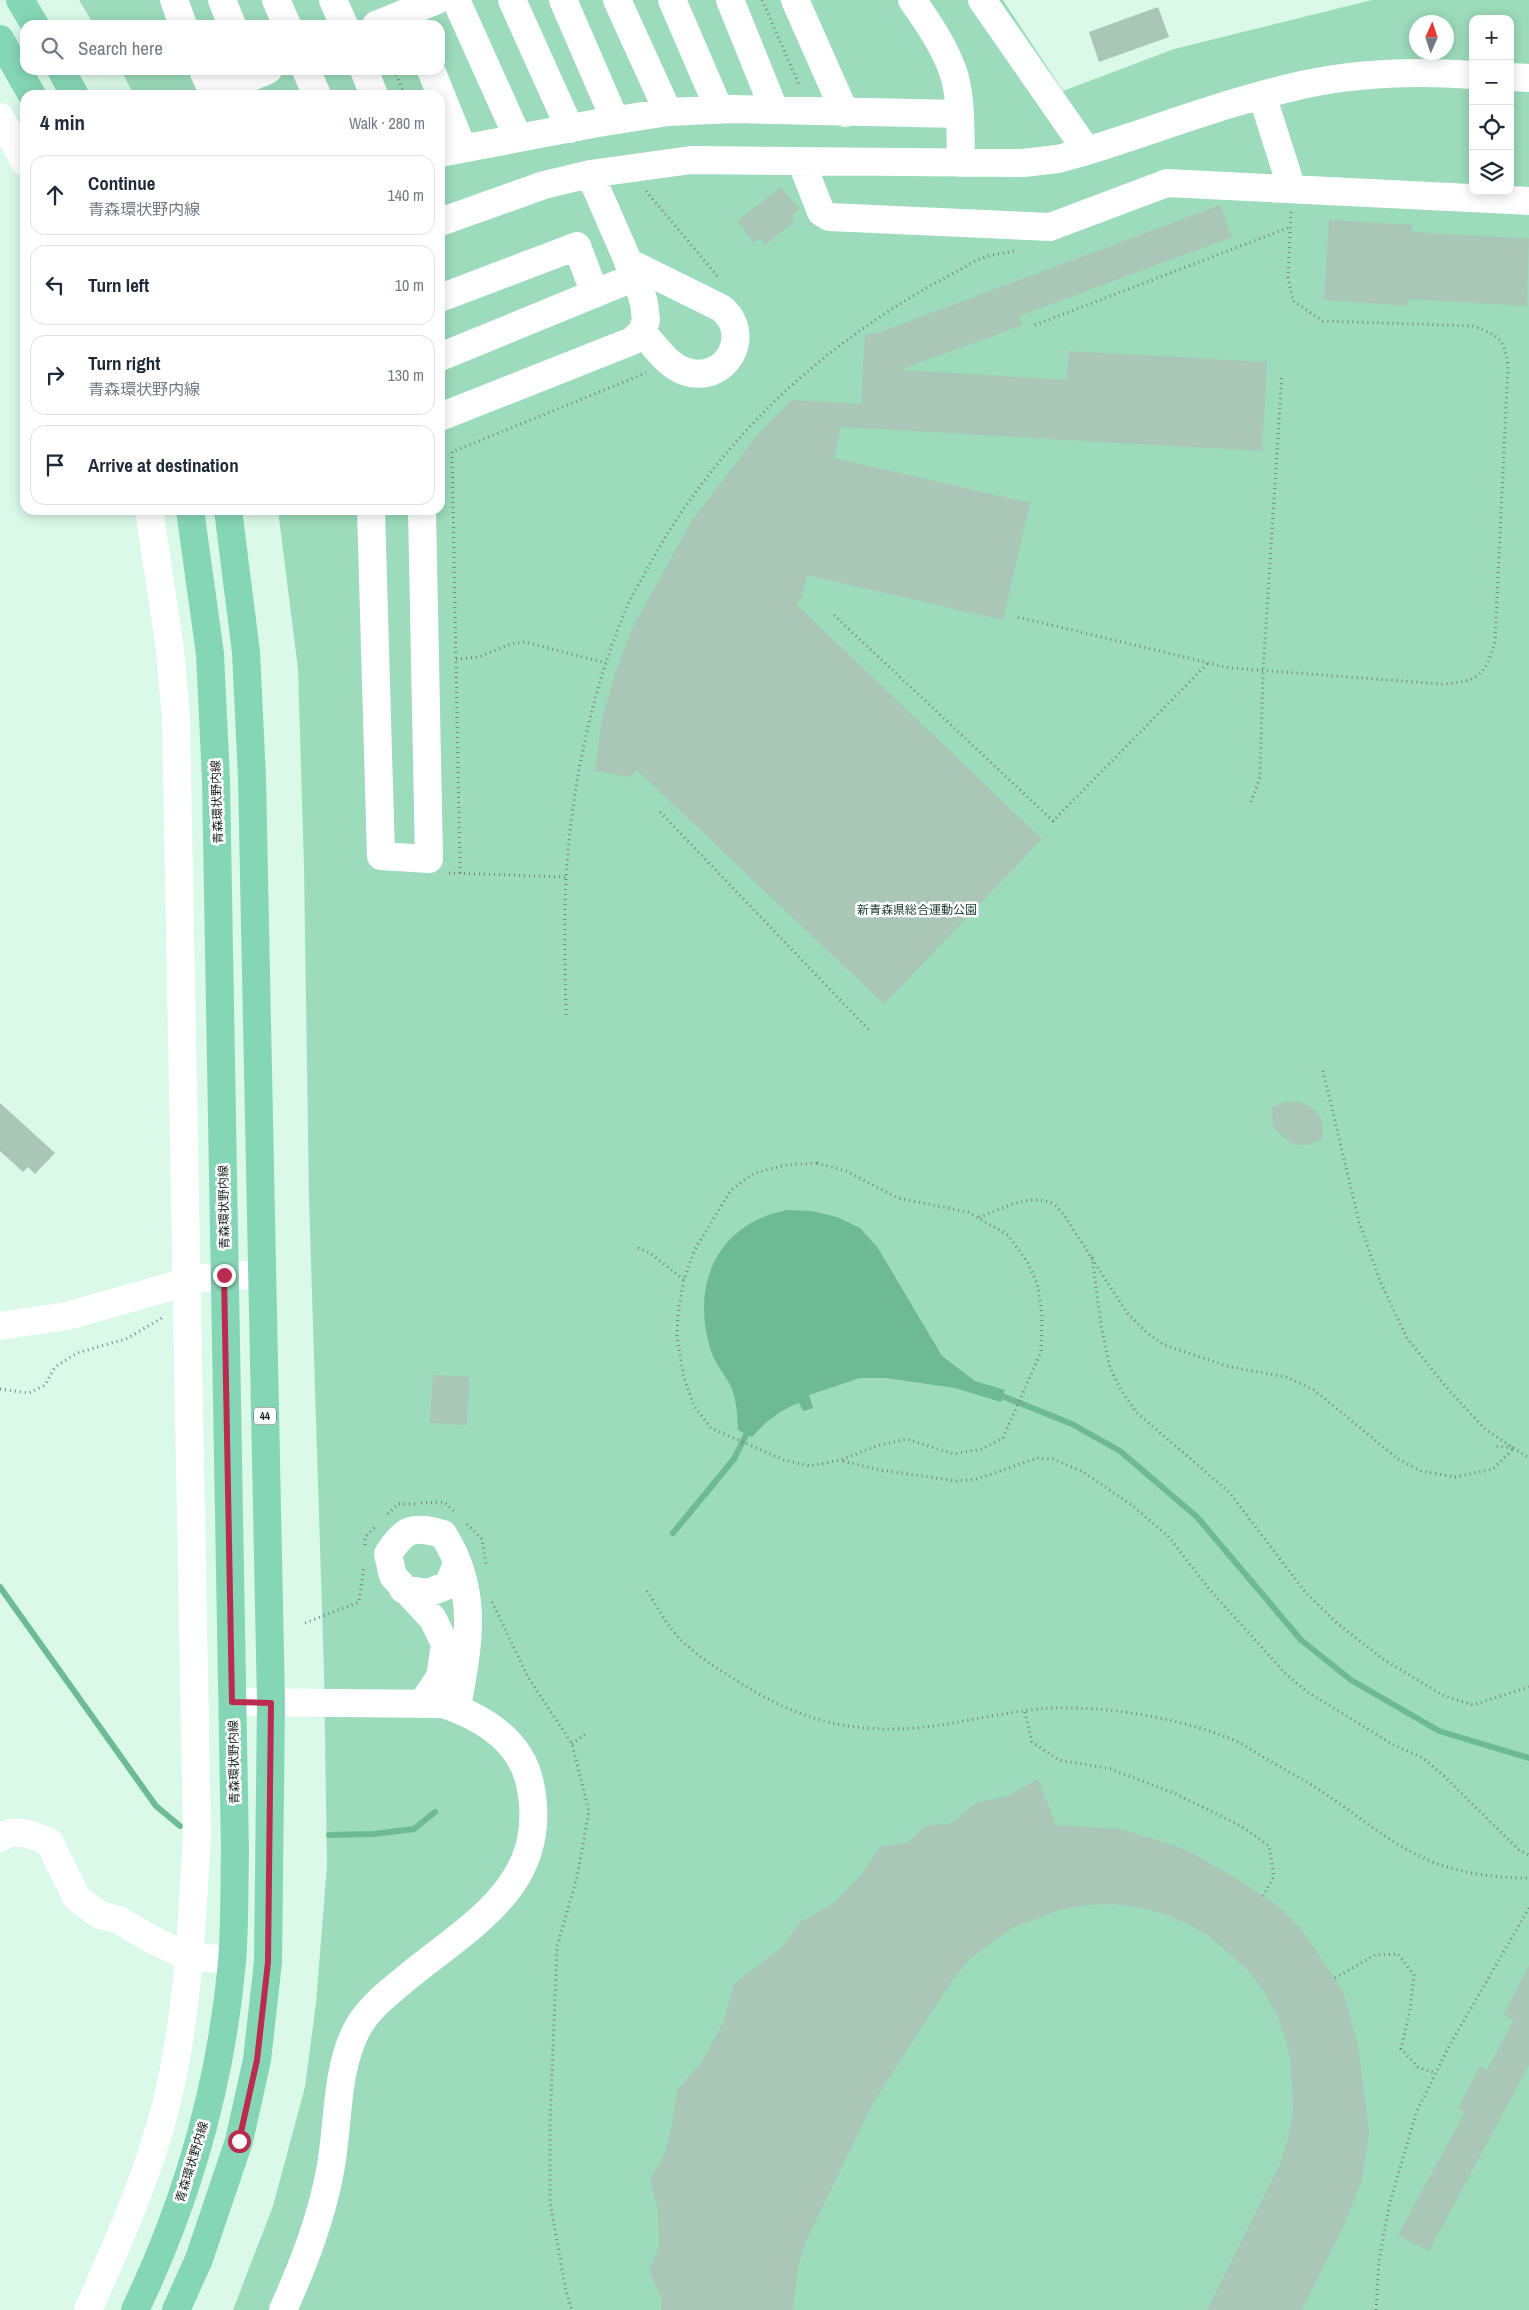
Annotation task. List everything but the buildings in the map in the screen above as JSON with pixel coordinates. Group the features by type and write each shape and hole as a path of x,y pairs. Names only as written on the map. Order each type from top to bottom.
{"main road":[{"path":"20,0 32,20"},
{"path":"0,39 20,74"},
{"path":"21,75 29,90"},
{"path":"64,75 72,90"},
{"name":"青森環状野内線","path":"135,2310 155,2269 187,2187 206,2117 224,2032 232,1960 235,1852 216,780 210,654 191,515"},
{"name":"44","path":"176,2310 200,2259 239,2141 257,2060 268,1962 271,1703 252,788 246,652 229,515"},
{"path":"222,1096 258,1095"}],"street":[{"path":"174,0 181,20"},
{"path":"222,0 230,20"},
{"path":"276,0 285,20"},
{"path":"333,0 342,20"},
{"path":"388,20 437,0"},
{"path":"456,0 518,138"},
{"path":"512,0 570,129"},
{"path":"563,0 615,120"},
{"path":"618,0 668,112"},
{"path":"672,0 719,109"},
{"path":"730,0 774,109"},
{"path":"795,0 845,113"},
{"path":"912,0 931,26 955,77 960,114 961,164"},
{"path":"982,0 1087,151"},
{"path":"445,220 544,185 590,174 634,167 691,160 801,160 961,164 1023,163 1058,158 1087,151 1262,95 1304,84 1408,73 1469,75"},
{"path":"308,75 314,90"},
{"path":"366,75 372,90"},
{"path":"433,75 437,90"},
{"path":"1514,77 1529,78"},
{"path":"210,86 259,78"},
{"path":"1262,95 1292,200"},
{"path":"445,125 451,150 668,112 719,109 774,109 845,113 960,114"},
{"path":"0,117 20,153"},
{"path":"801,160 821,212 829,218 1050,227 1167,183 1292,200 1529,201"},
{"path":"445,415 632,341 642,332 646,320 644,303 632,270 590,174"},
{"path":"445,296 577,246 595,294"},
{"path":"445,356 595,294 632,270"},
{"path":"632,270 720,308 729,314 734,325 735,336 733,350 727,362 707,374 685,372 672,365 642,332"},
{"path":"88,2310 146,2171 166,2105 179,2043 190,1956 197,1835 176,718 170,649 150,515"},
{"path":"370,515 380,856 429,859 422,515"},
{"path":"0,1326 67,1316 188,1292 224,1275 262,1274"},
{"path":"422,1704 440,1677 445,1644 433,1619 403,1589 393,1576 388,1554 400,1536 420,1528 443,1534 455,1553 465,1586 470,1616 466,1656 457,1708"},
{"path":"403,1589 428,1593 448,1585 457,1564"},
{"path":"232,1702 443,1704 457,1708 471,1713 497,1729 528,1772 534,1807 533,1830 528,1857 516,1881 498,1904 379,2001 357,2030 345,2060 330,2170 319,2217 299,2274 282,2310"},
{"path":"0,1838 8,1832 26,1832 49,1842 78,1898 100,1915 119,1920 150,1939 190,1956 232,1960"}],"path":[{"path":"762,0 803,94 804,111"},
{"path":"396,75 403,90"},
{"path":"634,167 648,194 724,284"},
{"path":"1018,617 1230,668 1442,684 1464,682 1481,675 1490,660 1495,641 1508,365 1504,345 1495,335 1474,326 1323,321 1293,300 1288,277 1292,200"},
{"path":"1036,324 1290,227"},
{"path":"566,1015 564,930 567,877 577,781 606,663 624,612 658,550 699,488 745,432 773,403 829,353 874,320 926,288 984,257 1020,250"},
{"path":"460,873 452,452 649,372"},
{"path":"1251,802 1260,777 1263,671 1282,374"},
{"path":"834,615 1053,821 1208,663"},
{"path":"456,659 479,657 510,644 525,642 606,663"},
{"path":"660,812 871,1032"},
{"path":"441,873 567,877"},
{"path":"1324,1071 1359,1222 1380,1281 1408,1338 1446,1387 1486,1430 1529,1458"},
{"path":"817,1163 846,1171 898,1198 968,1212 1008,1235 1028,1263 1037,1283 1042,1314 1041,1352 1003,1438 982,1449 954,1454 931,1445 907,1439 876,1446 841,1460 810,1466 784,1460 711,1428 694,1406 684,1378 678,1337 678,1312 684,1280 694,1251 732,1190 754,1173 786,1165 817,1163"},
{"path":"978,1218 1023,1202 1037,1200 1053,1204 1064,1215 1127,1313 1146,1332 1164,1345 1230,1367 1286,1377 1314,1390 1398,1459 1421,1471 1455,1477 1493,1469 1514,1448"},
{"path":"638,1248 650,1253 684,1280"},
{"path":"1092,1257 1100,1324 1110,1368 1121,1390 1136,1412 1229,1492 1306,1593 1337,1624 1383,1659 1444,1696 1473,1705 1529,1687"},
{"path":"0,1389 30,1393 45,1385 55,1367 77,1353 126,1339 188,1292"},
{"path":"1494,1446 1514,1448"},
{"path":"841,1460 880,1470 957,1481 978,1479 1037,1458 1053,1459 1083,1472 1133,1506 1168,1536 1210,1590 1284,1673 1306,1691 1392,1744 1423,1758 1444,1776 1519,1850 1529,1855"},
{"path":"647,1591 679,1638 718,1670 781,1707 813,1718 848,1726 882,1729 927,1727 1052,1708 1117,1712 1185,1723 1227,1737 1318,1789 1408,1850 1446,1866 1497,1878 1529,1878"},
{"path":"1025,1712 1032,1742 1059,1760 1111,1769 1176,1794 1241,1826 1269,1846 1274,1876 1263,1896"},
{"path":"572,1744 588,1732"},
{"path":"1376,2310 1379,2261 1388,2206 1416,2113 1436,2073 1529,1908"},
{"path":"1335,1978 1375,1955 1398,1954 1414,1975 1410,2010 1401,2049 1418,2067 1436,2073"}],"green space":[{"name":"新青森県総合運動公園","path":"79,0 1003,0 1063,91 1174,49 1372,0 1529,0 1529,2310 233,2310 273,2206 305,2087 316,2003 327,1866 324,1672 309,1199 304,867 298,669 279,515 445,515 445,90 131,90 124,75 445,75 445,20 91,20"}],"shaded area":[{"path":"787,1210 811,1211 837,1217 860,1228 878,1248 942,1356 975,1381 1005,1390 1001,1402 955,1388 886,1378 860,1378 809,1395 813,1408 803,1411 799,1403 785,1409 762,1426 752,1437 738,1430 734,1396 711,1351 706,1331 704,1312 705,1292 709,1274 717,1257 728,1242 743,1228 761,1218"}],"waterway":[{"path":"997,1394 1072,1424 1120,1451 1197,1517 1301,1640 1351,1680 1439,1731 1529,1758"},
{"path":"673,1533 734,1459 750,1427"},
{"path":"0,1587 156,1806 180,1826"},
{"path":"329,1835 374,1834 414,1829 435,1812"}],"route":[{"path":"224,1275 232,1702 271,1703 268,1962 257,2060 239,2141"}]}
